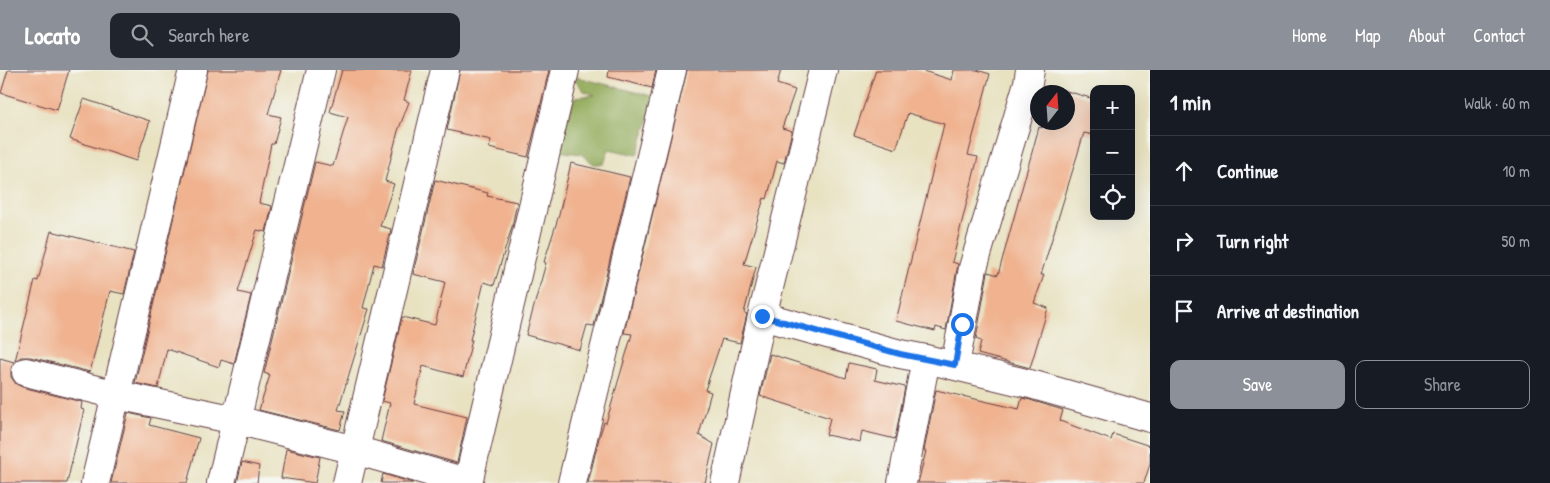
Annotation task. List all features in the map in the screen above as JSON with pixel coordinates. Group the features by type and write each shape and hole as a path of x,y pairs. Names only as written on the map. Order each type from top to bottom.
{"street":[{"path":"95,483 193,70"},
{"path":"221,483 321,70"},
{"path":"347,483 445,70"},
{"path":"26,372 117,395 236,420 355,450 468,483 566,70"},
{"path":"572,483 672,70"},
{"path":"725,483 762,316 823,70"},
{"path":"955,365 973,268 1028,83 1030,70"},
{"path":"762,316 900,354 955,365 1034,385 1150,418"},
{"path":"902,483 926,359"}],"green space":[{"path":"572,76 656,97 637,155 609,149 604,164 594,164 581,154 559,151 565,123 575,97 595,95 584,91"}],"building":[{"path":"8,70 69,70 57,110 1,93"},
{"path":"208,70 281,70 268,114 281,117 274,144 271,144 259,203 272,206 266,232 257,230 238,292 251,295 234,364 221,360 219,367 167,349 158,388 135,383"},
{"path":"342,70 412,70 404,100 409,102 398,131 385,181 394,184 380,226 391,229 382,266 374,264 363,308 369,309 338,410 345,411 340,430 259,410 270,375 264,373 315,162 333,166 348,117 330,112"},
{"path":"460,70 549,70 528,157 489,148 491,140 447,130"},
{"path":"609,70 656,70 652,88 608,77"},
{"path":"687,70 781,70 777,84 795,90 782,128 792,131 784,163 777,161 767,199 764,198 744,264 756,267 744,313 747,314 740,343 722,339 705,390 711,392 699,435 714,444 705,483 588,483 599,438 604,422 606,423 632,334 624,333"},
{"path":"876,70 920,70 952,80 954,70 977,70 990,74 968,155 978,157 952,262 958,264 946,330 936,327 935,331 896,321 944,124 908,113 896,149 854,135"},
{"path":"1075,93 1090,98 1090,134 1084,133 1041,275 1044,275 1034,303 1048,308 1030,368 978,354 981,341 976,339 988,272 998,275 1038,130 1075,130"},
{"path":"84,99 150,121 136,161 70,139"},
{"path":"571,163 630,177 594,326 587,325 580,350 526,335 546,263 544,262 559,215"},
{"path":"435,180 488,193 487,196 517,202 512,227 494,285 484,282 463,377 423,366 414,404 467,417 457,463 381,441 390,403 382,401 402,317 435,325 445,282 413,274"},
{"path":"51,231 134,252 124,294 110,291 90,372 30,357 21,357 15,361 35,280 38,281"},
{"path":"770,354 846,378 849,363 877,369 875,380 905,387 895,439 862,431 860,442 826,435 830,418 760,396"},
{"path":"0,358 14,362 11,369 11,377 16,384 82,402 81,409 84,410 67,483 0,483"},
{"path":"936,390 1019,409 1022,398 1030,400 1063,410 1060,421 1111,440 1113,434 1150,446 1150,464 1144,483 918,483 926,451 924,451"},
{"path":"128,413 151,418 149,425 199,438 187,483 111,483"},
{"path":"286,449 320,457 315,483 281,478"},
{"path":"242,462 259,466 257,483 237,483"},
{"path":"383,474 413,483 381,483"}],"route":[{"path":"762,316 900,354 955,365 962,324"}]}
